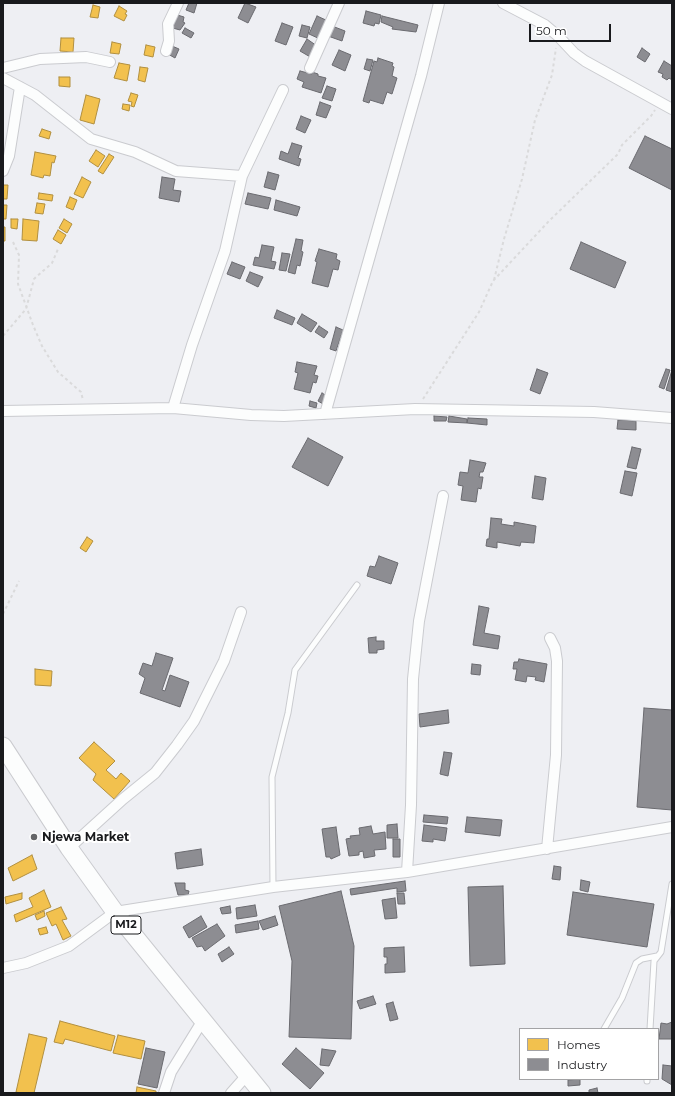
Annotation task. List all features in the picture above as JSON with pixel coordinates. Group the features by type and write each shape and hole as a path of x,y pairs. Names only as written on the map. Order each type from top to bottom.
{"highway":[{"name":"M12","path":"3,746 69,848 115,912 262,1093"}],"street":[{"path":"166,51 169,41 168,24 178,3"},
{"path":"310,68 339,3"},
{"path":"325,414 422,76 440,3"},
{"path":"503,3 545,25 574,53 585,61 672,109"},
{"path":"3,68 40,60 86,57 110,62"},
{"path":"3,78 35,95 91,139 135,152 176,171 242,176"},
{"path":"3,171 9,156 20,87"},
{"path":"173,408 231,230 242,176 283,90"},
{"path":"3,411 173,408 251,415 325,414 415,409 594,412 672,418"},
{"path":"407,872 411,805 413,679 419,621 443,496"},
{"path":"69,848 123,799 155,773 177,745 194,721 224,661 241,612"},
{"path":"547,849 556,755 557,661 555,648 550,638"},
{"path":"3,968 26,963 69,946 115,912 273,887 407,872 672,828"},
{"path":"164,1093 171,1072 203,1020"},
{"path":"231,1093 247,1075"}],"lane":[{"path":"273,887 272,777 288,714 295,670 357,585"},
{"path":"650,1028 654,961 661,952 672,884"},
{"path":"605,1028 622,998 636,963 642,959 657,956"}],"path":[{"path":"415,409 479,312 493,281 522,179 535,120 552,75 558,36"},
{"path":"493,281 560,210 618,154 622,146 651,116 659,102"},
{"path":"13,242 19,255 18,284 26,309 42,346 58,372 81,392 83,410"},
{"path":"3,336 26,309 34,279 52,263 58,249"},
{"path":"3,614 19,581"}],"building: Homes":[{"path":"93,5 100,7 98,18 90,17"},
{"path":"119,6 127,11 124,21 114,16"},
{"path":"61,38 74,38 73,52 60,51"},
{"path":"112,42 121,44 119,54 110,53"},
{"path":"146,45 155,47 153,57 144,55"},
{"path":"119,63 130,65 127,81 114,78"},
{"path":"140,67 148,68 145,82 138,80"},
{"path":"59,77 70,77 70,87 59,86"},
{"path":"131,93 138,95 134,107 131,106 132,102 128,101"},
{"path":"86,95 100,99 94,124 80,120"},
{"path":"123,104 130,105 129,111 122,109"},
{"path":"42,129 51,132 49,139 39,136"},
{"path":"96,150 105,156 98,167 89,161"},
{"path":"35,152 56,156 54,163 52,162 50,176 44,175 43,178 31,175"},
{"path":"109,154 114,157 103,174 98,171"},
{"path":"82,177 91,182 83,198 74,194"},
{"path":"3,185 8,185 7,199 3,199"},
{"path":"39,193 53,195 52,201 38,199"},
{"path":"70,197 77,200 73,210 66,207"},
{"path":"37,203 45,204 43,214 35,213"},
{"path":"3,205 7,205 6,219 3,219"},
{"path":"11,219 18,219 17,229 11,228"},
{"path":"23,219 39,221 37,241 22,240"},
{"path":"64,219 72,224 67,233 59,228"},
{"path":"3,227 5,227 5,241 3,241"},
{"path":"58,230 66,235 61,244 53,239"},
{"path":"87,537 93,541 86,552 80,548"},
{"path":"35,669 52,671 51,686 35,685"},
{"path":"94,742 115,761 106,770 116,779 121,773 130,781 114,799 93,780 96,774 79,758"},
{"path":"32,855 37,869 13,881 8,868"},
{"path":"44,890 51,907 16,922 14,915 33,907 29,898"},
{"path":"22,893 22,899 6,904 5,897"},
{"path":"61,907 67,919 62,920 71,936 63,940 56,924 52,926 46,913"},
{"path":"44,911 45,916 37,920 35,915"},
{"path":"46,927 48,933 40,935 38,929"},
{"path":"60,1021 115,1036 111,1051 65,1039 63,1044 54,1042"},
{"path":"29,1034 47,1038 34,1093 20,1093 16,1092"},
{"path":"118,1035 145,1041 141,1059 113,1053"},
{"path":"137,1087 156,1091 156,1093 136,1093"}],"building: Industry":[{"path":"189,3 197,3 194,13 186,10"},
{"path":"245,3 256,7 248,23 238,18"},
{"path":"366,11 381,15 379,24 375,23 374,26 363,23"},
{"path":"174,14 184,17 183,22 185,23 180,30 169,27"},
{"path":"317,16 328,21 320,39 309,34"},
{"path":"382,16 418,25 416,32 392,29 393,27 381,22"},
{"path":"282,23 293,27 286,45 275,41"},
{"path":"302,25 310,27 307,38 299,36"},
{"path":"332,26 345,31 342,41 328,36"},
{"path":"185,28 194,33 191,38 182,33"},
{"path":"307,39 317,46 312,58 300,51"},
{"path":"172,46 179,49 175,58 168,54"},
{"path":"642,48 650,54 645,62 637,57"},
{"path":"339,50 351,55 345,71 332,65"},
{"path":"378,58 393,63 392,66 394,67 392,76 397,78 392,94 387,92 383,104 370,100 369,103 363,101 374,61 377,62"},
{"path":"367,59 373,60 370,71 364,69"},
{"path":"664,61 672,66 672,80 669,78 667,80 662,77 663,74 658,72"},
{"path":"300,71 312,74 312,72 318,74 318,76 326,78 321,93 302,87 304,82 297,79"},
{"path":"327,86 336,89 332,101 322,98"},
{"path":"320,102 331,106 326,118 316,115"},
{"path":"301,116 311,120 305,133 296,129"},
{"path":"645,136 672,149 672,190 629,168"},
{"path":"292,143 302,146 298,158 301,159 299,166 279,159 281,151 288,154"},
{"path":"268,172 279,175 275,190 264,187"},
{"path":"162,177 175,179 173,190 181,191 179,202 159,198"},
{"path":"248,193 271,198 268,209 245,204"},
{"path":"276,200 300,207 297,216 274,210"},
{"path":"296,239 303,240 301,251 303,252 300,266 297,265 295,274 288,272"},
{"path":"581,242 626,262 615,288 570,269"},
{"path":"262,245 274,247 271,261 276,262 274,269 253,265 255,257 259,258"},
{"path":"319,249 337,254 336,259 340,261 338,270 333,269 328,287 312,283 317,262 315,261"},
{"path":"282,253 290,254 286,271 279,270"},
{"path":"232,262 245,267 240,279 227,274"},
{"path":"250,272 263,277 258,287 246,281"},
{"path":"277,310 295,318 292,325 274,318"},
{"path":"302,314 317,323 311,332 297,323"},
{"path":"319,326 328,332 324,338 315,332"},
{"path":"336,327 343,330 336,351 330,349"},
{"path":"297,362 317,366 314,375 318,376 316,383 313,382 310,393 294,389 298,373 295,372"},
{"path":"537,369 548,373 540,394 530,390"},
{"path":"666,369 670,370 664,389 659,387"},
{"path":"672,370 672,392 666,390"},
{"path":"322,393 327,396 323,404 318,401"},
{"path":"310,401 317,403 316,408 309,406"},
{"path":"434,416 447,417 446,421 434,421"},
{"path":"449,416 467,419 467,423 448,422"},
{"path":"468,418 487,419 487,425 467,423"},
{"path":"618,420 636,421 636,430 617,429"},
{"path":"308,438 343,457 328,486 292,467"},
{"path":"632,447 641,449 636,469 627,467"},
{"path":"470,460 486,463 483,472 480,472 479,477 483,477 481,489 478,488 476,502 461,500 463,486 458,485 460,472 468,473"},
{"path":"625,471 637,473 632,496 620,493"},
{"path":"535,476 546,478 543,500 532,498"},
{"path":"491,518 502,519 501,524 514,526 514,522 536,526 534,543 521,542 520,546 497,542 497,548 486,546 487,539 489,539"},
{"path":"379,556 398,563 391,584 367,576 370,566 375,567"},
{"path":"479,606 489,608 484,633 500,636 498,649 473,645"},
{"path":"376,637 376,641 384,641 384,649 377,650 377,653 369,653 368,638"},
{"path":"156,653 173,658 162,690 165,691 170,675 189,682 180,707 140,693 145,678 139,674 143,663 152,666"},
{"path":"519,659 547,664 544,682 535,680 536,677 527,676 526,682 515,680 517,669 513,669 514,662 518,662"},
{"path":"472,664 481,665 480,675 471,674"},
{"path":"644,708 672,710 672,810 637,807"},
{"path":"448,710 449,723 420,727 419,714"},
{"path":"444,752 452,753 448,776 440,774"},
{"path":"424,815 448,817 447,824 423,822"},
{"path":"467,817 502,820 500,836 465,832"},
{"path":"397,824 398,838 387,838 387,825"},
{"path":"424,825 447,828 445,841 433,839 433,842 422,841"},
{"path":"371,826 373,834 385,832 386,849 374,850 375,856 364,858 363,851 359,852 359,855 349,856 346,839 351,838 350,836 360,835 359,828"},
{"path":"336,827 340,855 331,859 330,857 326,857 322,829"},
{"path":"393,839 400,839 400,857 393,857"},
{"path":"201,849 203,865 177,869 175,853"},
{"path":"554,866 561,867 560,880 552,879"},
{"path":"581,880 590,882 588,892 580,890"},
{"path":"405,881 406,891 397,892 397,888 351,895 350,889"},
{"path":"175,883 185,883 185,890 189,891 188,895 178,895"},
{"path":"503,886 505,964 470,966 468,887"},
{"path":"341,891 354,946 351,1039 289,1037 292,961 279,906"},
{"path":"573,892 654,904 647,947 567,935"},
{"path":"397,893 404,893 405,904 398,904"},
{"path":"395,898 397,918 385,919 382,900"},
{"path":"255,905 257,916 237,919 236,908"},
{"path":"230,906 231,913 222,914 220,908"},
{"path":"201,916 207,927 189,938 183,927"},
{"path":"275,916 278,925 263,930 259,921"},
{"path":"258,921 259,929 236,933 235,925"},
{"path":"217,924 225,936 205,951 202,946 197,947 192,938"},
{"path":"229,947 234,954 222,962 218,954"},
{"path":"404,947 405,972 385,973 387,957 384,957 384,948"},
{"path":"373,996 376,1004 360,1009 357,1001"},
{"path":"393,1002 398,1019 390,1021 386,1004"},
{"path":"672,1022 672,1039 659,1039 661,1023 667,1024"},
{"path":"146,1048 165,1052 157,1088 138,1084"},
{"path":"296,1048 324,1073 310,1089 282,1064"},
{"path":"322,1049 336,1051 329,1066 320,1065"},
{"path":"663,1065 672,1066 672,1085 662,1079"},
{"path":"568,1080 580,1080 580,1085 568,1086"},
{"path":"597,1088 598,1093 589,1093 589,1090"}],"place":[{"name":"Njewa Market","path":"34,837"}]}
